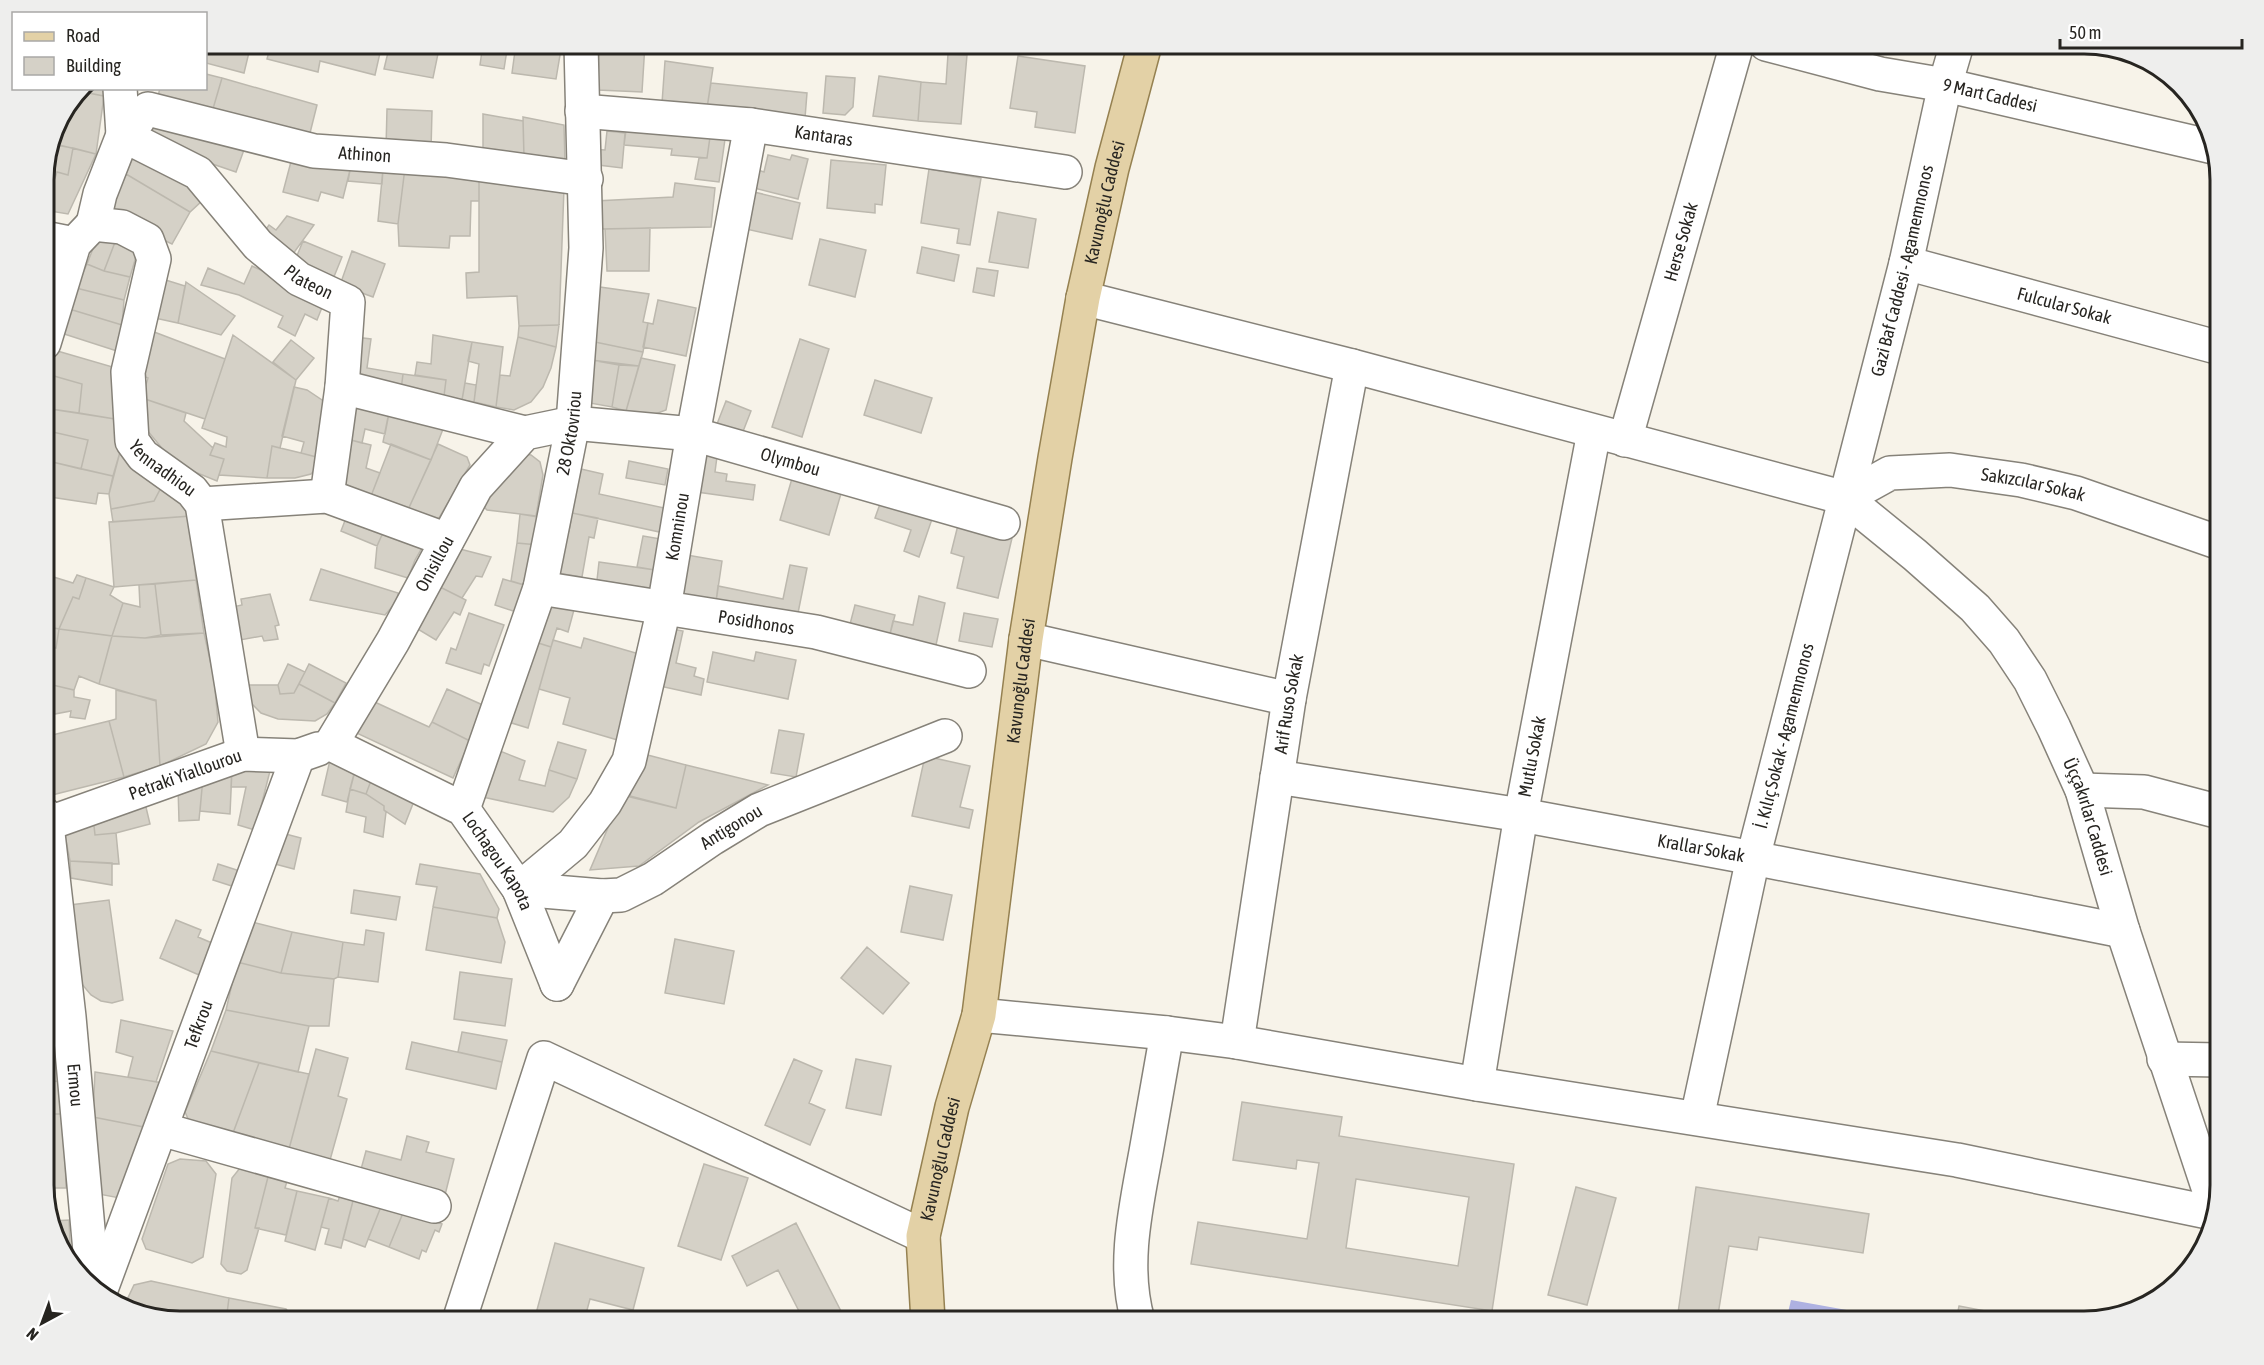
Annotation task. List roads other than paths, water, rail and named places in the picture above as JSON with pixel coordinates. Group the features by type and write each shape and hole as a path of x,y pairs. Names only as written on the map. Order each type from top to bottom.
{"main road":[{"name":"Kavunoğlu Caddesi","path":"927,1311 923,1236 952,1107 979,1015 1026,639 1055,458 1083,298 1112,168 1142,54"}],"street":[{"name":"28 Oktovriou","path":"463,809 540,588 573,423 586,248 581,54"},
{"name":"Herse Sokak","path":"1625,440 1734,54"},
{"name":"9 Mart Caddesi","path":"1804,54 1880,74 1945,85 2205,145"},
{"name":"Gazi Baf Caddesi - Agamemnonos","path":"1845,498 1906,263 1945,85 1954,54"},
{"path":"120,90 123,135"},
{"path":"54,301 70,235 100,194 123,135 151,99"},
{"name":"Athinon","path":"151,99 314,151 446,160 586,179"},
{"name":"Kantaras","path":"582,111 751,125 1065,172"},
{"name":"Komninou","path":"519,889 573,844 605,803 629,761 664,608 693,434 751,125"},
{"name":"Plateon","path":"123,135 198,173 258,245 299,279 348,302 342,387 327,496"},
{"name":"Yennadhiou","path":"70,235 122,227 147,240 154,259 128,372 132,441 143,456 192,491 202,504 243,754"},
{"name":"Fulcular Sokak","path":"1906,263 2210,345"},
{"path":"1083,298 1352,366 1845,498"},
{"name":"Arif Ruso Sokak","path":"1237,1042 1289,699 1352,366"},
{"path":"342,387 525,433 573,423"},
{"name":"Olymbou","path":"573,423 693,434 1003,523"},
{"name":"Mutlu Sokak","path":"1477,1084 1521,815 1594,432"},
{"name":"Onisillou","path":"331,744 393,641 476,487 525,433"},
{"name":"Sakızcılar Sokak","path":"1845,498 1890,473 1950,470 2021,480 2076,493 2210,540"},
{"path":"202,504 327,496 447,540"},
{"name":"Üççakırlar Caddesi","path":"1845,498 1966,601 2004,641 2030,680 2082,790 2123,931 2210,1192"},
{"name":"İ. Kılıç Sokak - Agamemnonos","path":"1697,1118 1753,858 1845,498"},
{"name":"Posidhonos","path":"540,588 816,632 969,671"},
{"path":"1026,639 1289,699"},
{"name":"Antigonou","path":"519,889 602,896 621,895 653,879 759,810 945,736"},
{"name":"Petraki Yiallourou","path":"54,818 243,754 298,756 331,744"},
{"name":"Lochagou Kapota","path":"331,744 463,809 519,889 557,984 602,896"},
{"name":"Tefkrou","path":"103,1285 298,756"},
{"name":"Krallar Sokak","path":"1277,777 1521,815 2123,931"},
{"path":"2082,790 2144,792 2210,809"},
{"name":"Ermou","path":"54,969 57,1018 92,1275"},
{"path":"979,1015 1237,1042 1477,1084 1957,1160 2207,1212"},
{"path":"1135,1311 1130,1258 1137,1197 1167,1033"},
{"path":"463,1311 544,1058 923,1236"},
{"path":"2164,1059 2210,1060"},
{"path":"161,1129 434,1206"}]}
